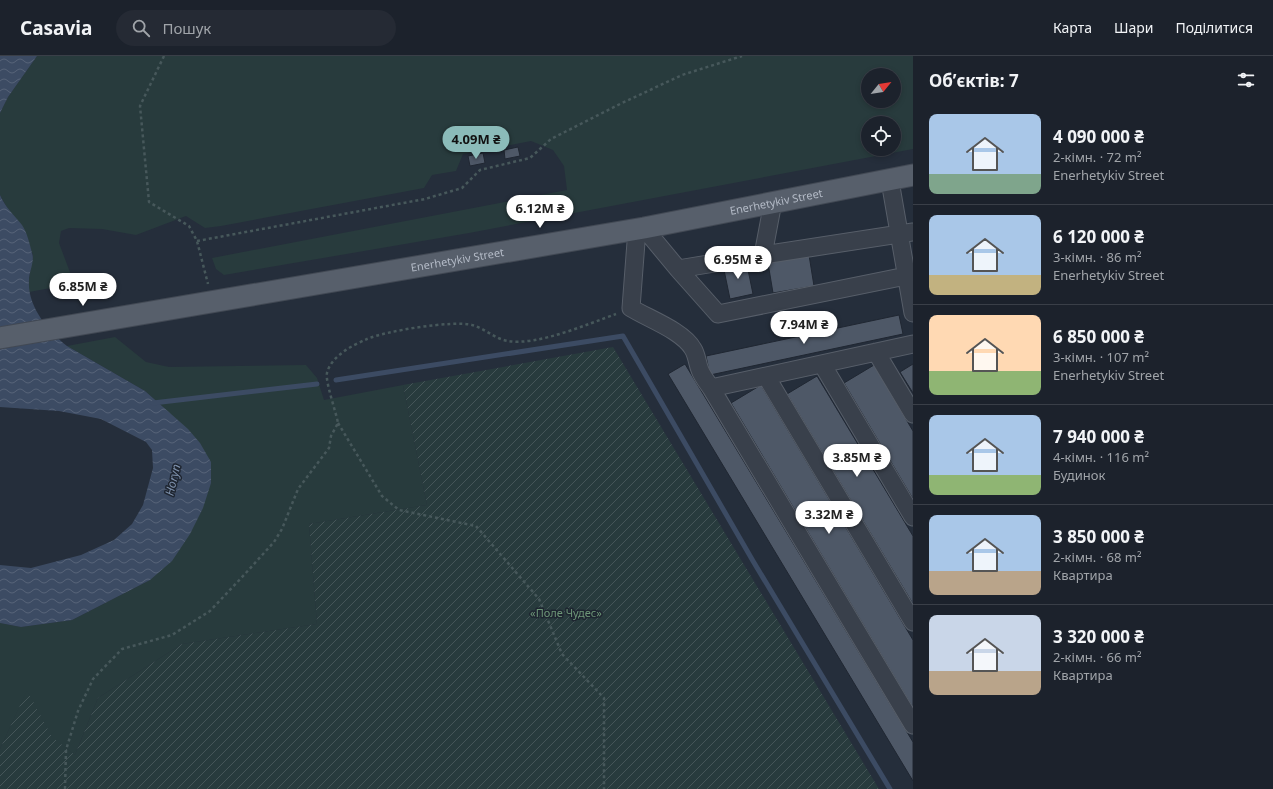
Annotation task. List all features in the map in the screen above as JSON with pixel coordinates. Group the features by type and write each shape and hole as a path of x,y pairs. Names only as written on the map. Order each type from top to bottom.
{"main road":[{"name":"Enerhetykiv Street","path":"0,338 640,229 773,202 890,181 913,175"}],"lane":[{"path":"890,181 906,233 906,276 913,313"},
{"path":"763,255 773,202"},
{"path":"640,229 718,314 906,276"},
{"path":"640,229 631,308 655,322 676,331 693,348 701,372 913,725"},
{"path":"678,269 906,233"},
{"path":"711,388 913,344"},
{"path":"876,352 913,414"},
{"path":"822,364 913,517"},
{"path":"766,376 913,622"}],"path":[{"path":"164,56 140,106 149,202 189,226 197,241 211,303"},
{"path":"197,241 425,199 462,188 480,170 530,158 551,139 620,104 682,75 742,56"},
{"path":"604,789 604,698 562,654 539,599 476,526 399,510 382,496 338,423 332,395 327,384 327,374 330,365 350,347 369,338 429,326 454,323 472,325 507,341 537,339 579,328 631,308"},
{"path":"65,789 66,750 78,711 93,678 122,649 172,635 210,611 274,542 282,529 298,489 329,448 331,436 338,423"}],"green space":[{"path":"37,56 913,56 913,149 901,151 901,116 861,116 861,156 876,156 469,233 224,275 216,269 212,258 567,190 564,166 553,150 531,141 463,154 456,171 432,175 424,188 205,228 186,216 136,235 102,229 69,228 61,231 59,243 71,275 67,285 29,292 29,279 33,255 22,226 9,211 0,195 0,113 8,97"},
{"path":"115,337 146,362 169,367 306,365 317,378 324,400 403,385 427,505 309,524 317,624 182,644 98,698 75,755 52,738 27,691 0,749 0,623 21,627 72,620 150,580 164,408 145,391 67,346"},
{"name":"«Поле Чудес»","path":"613,347 879,789 0,789 0,749 27,690 52,737 75,755 98,698 182,644 317,624 309,524 427,505 403,385"}],"water":[{"path":"0,56 37,56 8,97 0,113"},
{"name":"Horyn","path":"0,195 7,207 22,225 27,235 33,256 29,277 29,290 35,308 46,325 67,346 145,391 188,429 200,443 211,462 211,483 203,508 190,534 172,561 150,580 72,620 21,627 0,623 0,565 31,568 81,555 114,540 132,524 143,505 153,468 152,450 146,442 101,419 59,411 0,407"}],"building":[{"path":"518,147 520,156 505,159 504,150"},
{"path":"483,153 485,163 470,166 468,156"},
{"path":"809,255 814,286 773,293 768,263"},
{"path":"746,260 753,294 730,299 723,265"},
{"path":"899,315 903,334 710,375 706,356"},
{"path":"685,364 913,742 913,781 668,374"},
{"path":"913,364 913,393 900,372"},
{"path":"874,365 913,431 913,499 844,383"},
{"path":"817,376 913,536 913,604 787,394"},
{"path":"761,385 913,640 913,708 731,403"}],"waterway":[{"path":"336,380 623,336 753,561 890,789"},
{"path":"153,403 317,384"}]}
